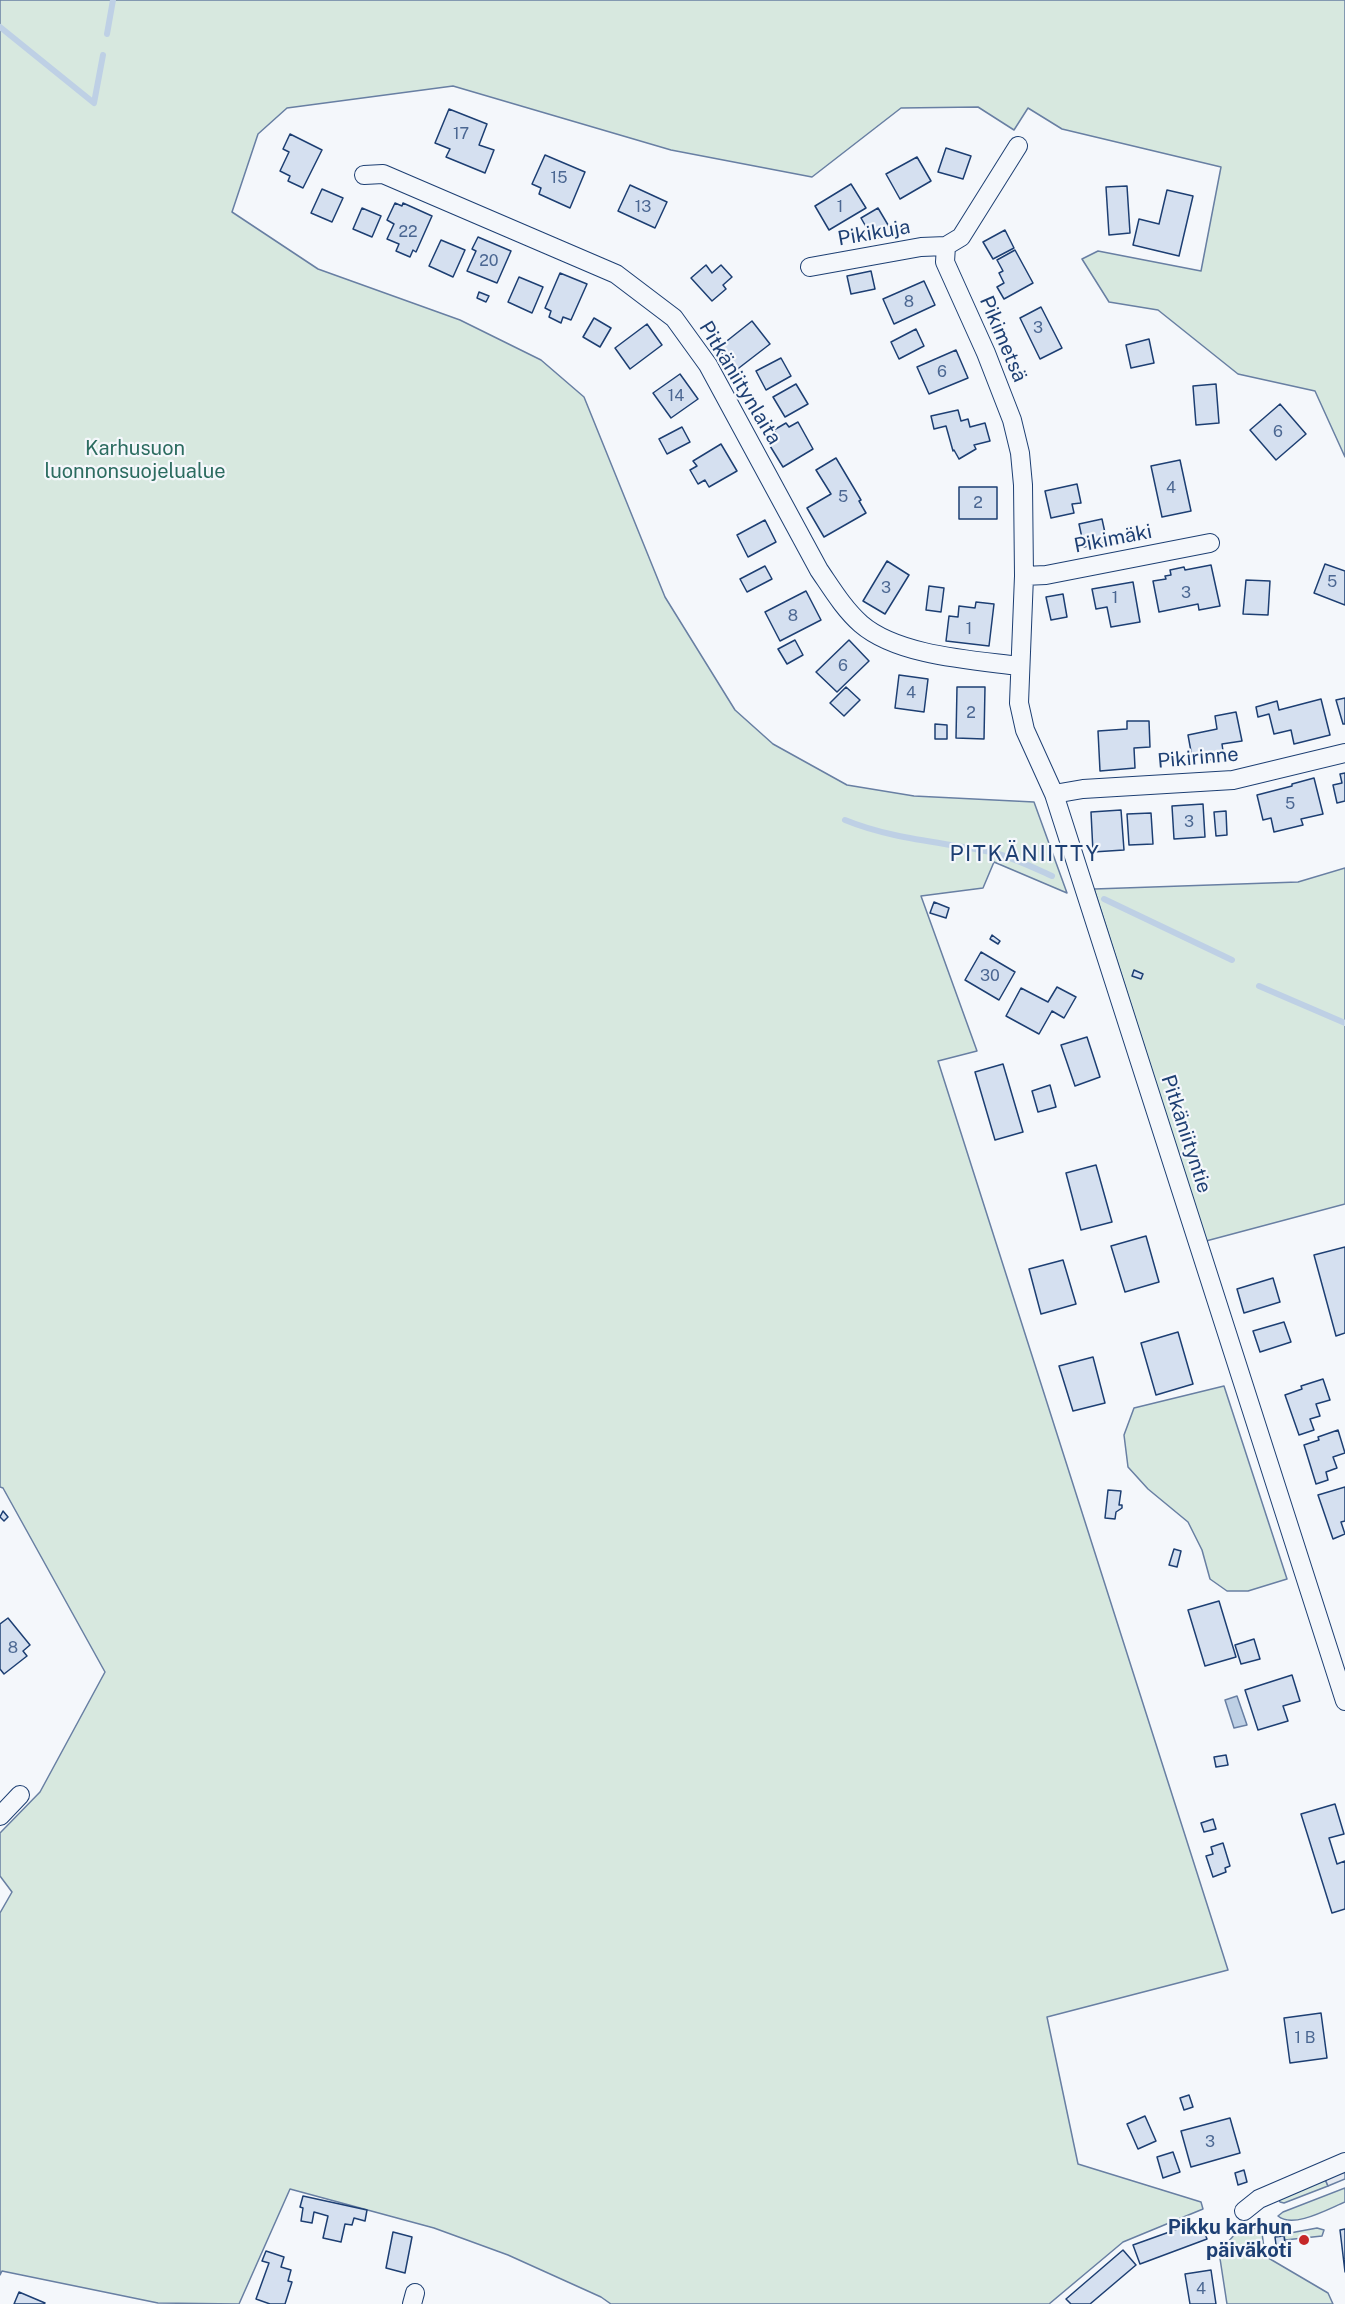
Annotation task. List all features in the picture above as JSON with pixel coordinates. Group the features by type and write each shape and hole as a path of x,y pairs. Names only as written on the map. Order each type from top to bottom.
{"street":[{"path":"946,246 961,237 1018,146"},
{"name":"Pitkäniitynlaita","path":"364,175 383,174 616,274 651,300 674,318 708,365 819,570 840,601 862,626 894,643 936,656 1019,666"},
{"name":"Pikikuja","path":"810,267 921,247 946,246"},
{"name":"Pikimetsä","path":"946,246 945,262 986,353 1015,431 1023,485 1024,576"},
{"name":"Pikimäki","path":"1024,576 1046,575 1210,543"},
{"name":"Pitkäniityntie","path":"1024,576 1019,703 1025,730 1054,794 1345,1701"},
{"name":"Pikirinne","path":"1054,794 1083,789 1233,780 1345,753"},
{"path":"0,1816 20,1795"},
{"path":"1244,2211 1259,2199 1345,2162"}],"green space":[{"name":"Karhusuon luonnonsuojelualue","path":"0,0 1345,0 1345,457 1315,391 1238,374 1158,310 1109,302 1082,259 1098,251 1201,271 1221,167 1062,129 1028,108 1014,130 978,107 901,108 812,177 671,150 453,86 287,108 258,134 232,212 318,269 460,320 541,360 584,397 665,597 735,710 773,744 847,785 914,796 1034,802 1067,893 994,862 983,888 921,896 977,1051 938,1061 1228,1970 1047,2017 1078,2164 1201,2202 1203,2209 1123,2242 1049,2304 611,2304 601,2297 508,2255 434,2228 290,2189 239,2304 158,2303 2,2271 0,2275 0,1913 12,1892 0,1876 0,1833 40,1792 105,1672 3,1488 0,1487"},
{"path":"1345,868 1345,1204 1206,1241 1094,889 1298,882"},
{"path":"1224,1386 1287,1579 1248,1591 1227,1591 1210,1579 1202,1550 1188,1522 1148,1489 1128,1467 1124,1435 1134,1408"},
{"path":"1325,2179 1328,2186 1284,2203 1279,2200"},
{"path":"1345,2188 1345,2202 1320,2213 1292,2220 1278,2216 1283,2212"},
{"path":"1261,2225 1265,2256 1328,2293 1333,2304 1227,2304 1219,2252 1236,2233 1242,2233"},
{"path":"1317,2228 1324,2230 1322,2236 1285,2240 1284,2236 1290,2233"}],"shaded area":[{"path":"1345,2172 1345,2179 1328,2186 1325,2179"}],"water":[{"path":"1237,1696 1247,1725 1234,1728 1225,1700"}],"building":[{"path":"449,109 487,124 479,145 494,150 485,173 446,157 450,149 435,143"},
{"path":"290,134 322,150 303,188 288,181 290,176 280,171 289,152 283,149"},
{"path":"946,148 971,156 963,179 938,172"},
{"path":"545,155 585,172 570,208 539,194 541,188 532,184"},
{"path":"917,157 931,181 900,199 886,174"},
{"path":"851,184 866,208 829,230 815,206"},
{"path":"630,185 667,202 655,228 618,211"},
{"path":"1127,186 1130,233 1109,235 1106,187"},
{"path":"322,189 343,198 332,222 311,213"},
{"path":"1167,190 1193,196 1179,256 1133,245 1139,219 1159,224"},
{"path":"395,203 402,206 403,203 432,216 416,252 413,250 410,257 396,251 399,244 387,239 394,224 387,220"},
{"path":"362,208 381,216 372,237 353,229"},
{"path":"878,208 894,235 873,239 861,218"},
{"path":"1005,230 1014,248 993,259 983,242"},
{"path":"478,237 511,251 497,283 467,271 476,251 472,249"},
{"path":"441,240 465,250 453,277 429,266"},
{"path":"1015,250 1033,283 1004,299 997,287 1004,283 999,273 1003,271 997,260"},
{"path":"706,265 712,273 721,265 732,277 723,285 726,289 712,301 691,278"},
{"path":"871,271 875,289 851,294 847,276"},
{"path":"560,273 587,284 571,320 563,317 561,323 549,317 551,311 545,308"},
{"path":"519,277 543,287 532,313 508,302"},
{"path":"924,281 935,305 894,324 883,299"},
{"path":"479,292 489,296 486,302 477,298"},
{"path":"1041,307 1062,348 1040,359 1020,318"},
{"path":"594,318 611,328 600,347 583,337"},
{"path":"752,321 770,344 735,371 718,348"},
{"path":"647,324 662,345 630,369 615,348"},
{"path":"916,329 924,346 899,359 891,342"},
{"path":"1149,339 1154,363 1131,368 1126,345"},
{"path":"956,350 968,378 929,394 917,367"},
{"path":"781,358 791,376 766,390 756,371"},
{"path":"680,374 698,399 671,418 653,393"},
{"path":"796,384 808,404 785,417 773,397"},
{"path":"1216,384 1219,423 1196,425 1193,386"},
{"path":"1280,404 1306,434 1276,460 1250,430"},
{"path":"958,410 961,421 968,419 970,427 985,423 990,441 974,445 976,449 959,459 953,451 946,426 934,429 931,416"},
{"path":"798,422 813,449 783,467 767,441 777,435 774,430 786,423 789,427"},
{"path":"682,427 690,442 667,454 659,439"},
{"path":"721,444 737,471 709,487 705,480 698,484 690,470 697,466 693,461"},
{"path":"836,458 861,500 859,501 866,513 824,537 807,508 831,494 816,470"},
{"path":"1180,460 1191,511 1162,517 1151,466"},
{"path":"1077,484 1081,503 1072,504 1074,513 1051,518 1045,491"},
{"path":"959,487 997,487 997,519 959,519"},
{"path":"1102,519 1107,542 1084,547 1079,524"},
{"path":"765,520 776,542 748,557 737,535"},
{"path":"887,561 909,575 885,614 863,601"},
{"path":"1325,564 1345,571 1345,605 1314,593"},
{"path":"1211,565 1220,606 1199,610 1198,604 1159,612 1153,581 1166,579 1165,576 1171,575 1170,570 1184,567 1185,570"},
{"path":"765,566 772,579 747,592 740,579"},
{"path":"1246,580 1270,581 1268,615 1243,614"},
{"path":"1133,582 1140,622 1111,627 1107,607 1096,609 1092,589"},
{"path":"929,586 944,588 941,612 926,610"},
{"path":"806,591 821,620 780,641 765,612"},
{"path":"1063,594 1067,617 1051,620 1046,597"},
{"path":"976,602 994,604 989,646 946,641 949,616 958,617 959,606 975,608"},
{"path":"795,640 803,655 787,664 778,649"},
{"path":"849,640 869,661 837,692 816,672"},
{"path":"899,675 928,679 924,712 895,708"},
{"path":"846,687 860,700 844,716 830,703"},
{"path":"957,687 985,687 984,739 956,738"},
{"path":"1345,698 1345,724 1343,724 1336,700"},
{"path":"1321,699 1330,735 1294,744 1291,730 1274,734 1269,714 1258,717 1256,707 1277,701 1279,710"},
{"path":"1236,712 1242,741 1222,744 1223,751 1214,753 1215,759 1203,761 1201,755 1192,757 1188,735 1217,729 1215,716"},
{"path":"1127,721 1149,721 1150,747 1134,748 1135,768 1100,771 1098,731 1127,729"},
{"path":"935,724 947,725 947,739 935,739"},
{"path":"1345,773 1345,801 1337,803 1333,785 1342,783 1340,774"},
{"path":"1314,778 1323,814 1301,819 1303,825 1274,832 1271,818 1263,820 1257,795"},
{"path":"1203,804 1205,837 1174,839 1172,806"},
{"path":"1121,810 1124,850 1093,852 1091,812"},
{"path":"1226,811 1227,835 1216,836 1214,812"},
{"path":"1151,813 1153,844 1129,845 1127,814"},
{"path":"934,902 949,908 946,918 930,913"},
{"path":"992,935 1000,941 998,944 990,939"},
{"path":"981,952 1015,972 999,1000 965,980"},
{"path":"1134,970 1143,974 1141,979 1132,976"},
{"path":"1057,987 1076,997 1064,1018 1052,1011 1039,1034 1006,1016 1021,988 1048,1002"},
{"path":"1087,1037 1100,1077 1075,1086 1061,1045"},
{"path":"1003,1064 1023,1132 995,1140 975,1072"},
{"path":"1050,1085 1056,1107 1038,1112 1032,1091"},
{"path":"1096,1165 1112,1222 1081,1230 1066,1173"},
{"path":"1146,1236 1159,1282 1125,1292 1111,1246"},
{"path":"1345,1247 1345,1333 1336,1336 1314,1255"},
{"path":"1063,1260 1076,1304 1041,1314 1029,1269"},
{"path":"1273,1278 1280,1302 1244,1313 1237,1289"},
{"path":"1284,1322 1291,1342 1260,1352 1253,1331"},
{"path":"1178,1332 1193,1384 1156,1395 1141,1343"},
{"path":"1093,1357 1105,1403 1073,1411 1059,1366"},
{"path":"1323,1379 1330,1400 1316,1404 1320,1416 1310,1419 1314,1430 1299,1435 1285,1395 1302,1389 1301,1386"},
{"path":"1338,1430 1345,1453 1333,1457 1337,1468 1326,1472 1328,1480 1316,1484 1304,1445"},
{"path":"1345,1487 1345,1521 1341,1522 1345,1534 1333,1539 1318,1495"},
{"path":"1108,1490 1121,1491 1119,1505 1122,1505 1122,1508 1116,1512 1115,1519 1105,1518"},
{"path":"3,1511 8,1517 4,1521 0,1517"},
{"path":"1174,1549 1181,1551 1177,1567 1169,1565"},
{"path":"1219,1601 1236,1657 1205,1666 1188,1610"},
{"path":"8,1618 30,1645 23,1651 27,1656 4,1674 0,1669 0,1624"},
{"path":"1254,1639 1260,1659 1241,1664 1235,1645"},
{"path":"1292,1675 1300,1701 1283,1706 1288,1721 1258,1730 1245,1690"},
{"path":"1226,1755 1228,1765 1216,1767 1214,1757"},
{"path":"1335,1804 1344,1834 1329,1838 1337,1864 1345,1861 1345,1909 1332,1913 1301,1814"},
{"path":"1213,1819 1216,1829 1204,1832 1201,1823"},
{"path":"1223,1843 1230,1866 1225,1868 1226,1872 1213,1877 1206,1856 1213,1854 1211,1847"},
{"path":"1321,2013 1327,2058 1290,2063 1284,2018"},
{"path":"1189,2095 1193,2107 1184,2110 1180,2098"},
{"path":"1145,2116 1156,2141 1138,2149 1127,2124"},
{"path":"1230,2118 1240,2153 1191,2167 1181,2131"},
{"path":"1173,2152 1180,2172 1163,2178 1157,2157"},
{"path":"1244,2170 1247,2182 1238,2185 1235,2173"},
{"path":"303,2196 367,2210 365,2221 354,2218 352,2225 345,2224 341,2242 323,2238 328,2216 314,2212 312,2223 301,2221 303,2208 300,2207"},
{"path":"1200,2221 1207,2239 1140,2264 1133,2245"},
{"path":"1345,2229 1345,2272 1340,2230"},
{"path":"393,2232 412,2237 405,2273 386,2268"},
{"path":"1284,2236 1286,2251 1277,2252 1275,2237"},
{"path":"1123,2250 1136,2265 1090,2304 1071,2304 1066,2299"},
{"path":"266,2251 284,2257 281,2267 291,2270 288,2281 292,2282 285,2304 270,2304 256,2299 269,2263 262,2261"},
{"path":"1211,2270 1216,2304 1190,2304 1185,2274"},
{"path":"19,2292 45,2303 14,2304"}],"waterway":[{"path":"107,34 113,0"},
{"path":"0,27 94,103 103,55"},
{"path":"845,820 898,836 999,854 1052,876"},
{"path":"1104,899 1232,960"},
{"path":"1259,986 1345,1023"}],"place":[{"name":"Pikku karhun päiväkoti","path":"1304,2240"}],"district":[{"name":"PITKÄNIITTY","path":"1025,854"}]}
